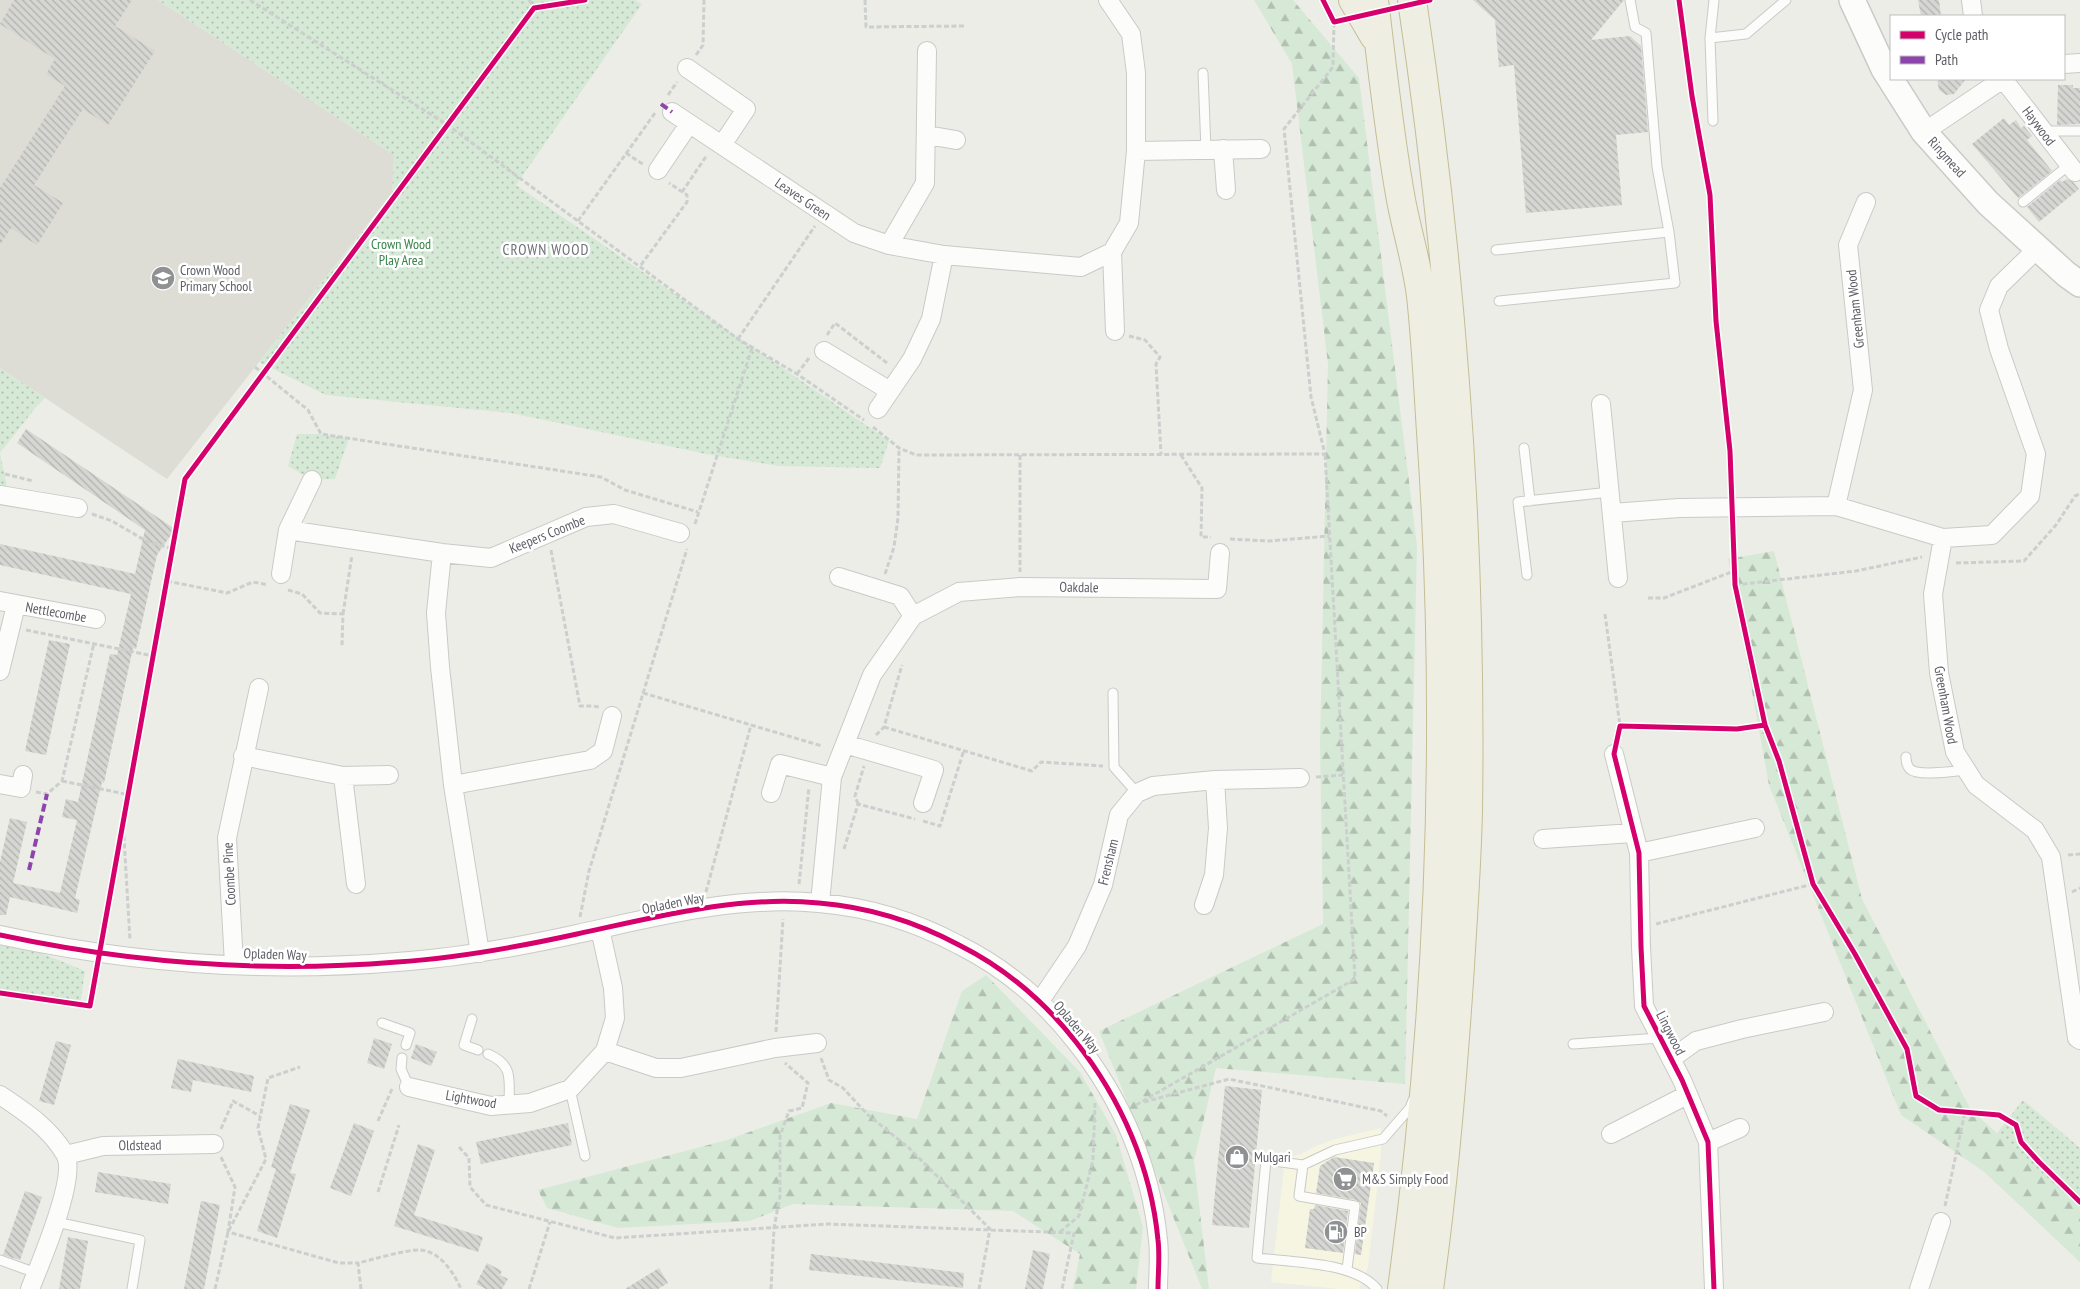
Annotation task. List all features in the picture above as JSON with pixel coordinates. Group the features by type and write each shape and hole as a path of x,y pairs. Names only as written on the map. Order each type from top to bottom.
{"highway":[{"path":"1374,0 1401,200 1421,293 1438,556 1441,674 1441,816 1427,1066 1402,1289"},
{"path":"1412,0 1431,127 1462,470 1467,656 1468,812 1463,923 1452,1076 1429,1289"},
{"path":"1348,10 1380,46"}],"street":[{"path":"1108,0 1131,34 1136,73 1136,151 1129,223 1112,252 1114,331"},
{"name":"Ringmead","path":"1852,0 1890,78"},
{"path":"1971,0 1973,15"},
{"path":"889,245 925,183 927,50"},
{"path":"2065,64 2080,63"},
{"path":"687,68 746,110 719,143"},
{"name":"Ringmead","path":"1891,80 1924,132 1988,203 2066,274 2080,284"},
{"name":"Haywood","path":"1924,132 2002,80"},
{"name":"Haywood","path":"2004,80 2072,168"},
{"name":"Leaves Green","path":"665,107 854,233 889,245 944,255 1080,267 1112,252"},
{"path":"656,172 689,124"},
{"path":"927,135 956,140"},
{"path":"1136,151 1261,148"},
{"path":"1214,149 1226,190"},
{"name":"Greenham Wood","path":"1836,506 1863,390 1848,245 1866,202"},
{"path":"1612,513 1679,508 1836,506 1943,538 1992,535 2030,496 2036,454 1999,348 1989,310 1999,286 2037,248"},
{"path":"878,409 912,359 931,319 944,255"},
{"path":"824,351 890,391"},
{"path":"1601,404 1618,578"},
{"path":"279,583 288,530 312,480"},
{"path":"0,494 78,508"},
{"name":"Keepers Coombe","path":"288,530 442,553 491,558 586,517 614,514 687,536"},
{"name":"Greenham Wood","path":"1943,538 1933,594 1939,673 1955,752 1976,785 2035,830 2051,857 2077,1038 2080,1040"},
{"path":"442,553 436,613 440,668 453,785 480,953"},
{"name":"Oakdale","path":"820,902 832,777 872,675 913,616 959,592 1020,587 1217,589 1220,554"},
{"path":"839,577 900,596 913,616"},
{"name":"Nettlecombe","path":"0,670 11,628 8,603 96,619"},
{"name":"Coombe Pine","path":"234,964 226,838 259,688"},
{"path":"453,785 590,760 602,751 606,712"},
{"path":"845,744 934,770 924,803"},
{"name":"Lingwood","path":"1614,754 1639,853 1644,1006 1671,1059 1708,1142 1714,1289"},
{"path":"243,756 343,776 389,776"},
{"path":"771,793 780,764 832,777"},
{"path":"343,776 356,884"},
{"path":"1137,793 1153,786 1214,780 1300,778"},
{"path":"1204,906 1214,875 1218,828 1214,780"},
{"path":"0,784 22,782"},
{"name":"Frensham","path":"1040,1000 1077,946 1103,885 1119,815 1137,793"},
{"path":"1639,853 1755,828"},
{"path":"1543,839 1633,833"},
{"name":"Opladen Way","path":"0,935 35,943 175,962 307,967 398,962 480,953 708,907 784,901 820,902 870,911 928,929 983,957 1040,1000 1066,1029 1097,1069 1122,1113 1135,1145 1154,1208 1158,1244 1158,1289"},
{"name":"Lightwood","path":"409,1087 491,1106 530,1103 570,1089 605,1051 615,1018 613,988 600,929"},
{"name":"Lingwood","path":"1671,1059 1696,1041 1742,1029 1824,1012"},
{"path":"605,1051 656,1068 681,1068 775,1048 817,1043"},
{"path":"0,1095 43,1125 66,1156 66,1186 56,1222 33,1281"},
{"path":"1611,1134 1687,1095"},
{"path":"1708,1142 1740,1128"},
{"name":"Oldstead","path":"66,1156 103,1146 214,1144"},
{"path":"1919,1289 1941,1222"}],"lane":[{"path":"1499,301 1675,283 1669,232 1657,167 1646,33 1635,27 1630,0"},
{"path":"1713,121 1710,38 1714,0"},
{"path":"1710,38 1746,34 1786,0"},
{"path":"1202,73 1214,149"},
{"path":"2043,131 2080,131"},
{"path":"2023,202 2072,168"},
{"path":"1496,250 1669,232"},
{"path":"1524,448 1530,501"},
{"path":"1527,575 1518,502 1610,492"},
{"path":"1113,693 1114,767 1137,793"},
{"path":"1906,758 1908,766 1914,772 1932,773 1967,770"},
{"path":"472,1019 464,1045 478,1050"},
{"path":"382,1023 410,1033 406,1045"},
{"path":"1573,1044 1660,1038"},
{"path":"488,1054 501,1059 508,1071 509,1104"},
{"path":"402,1058 401,1069 409,1087"},
{"path":"1377,1289 1362,1276 1347,1269 1257,1258 1266,1160 1303,1165 1336,1150 1383,1139 1410,1108 1427,1066"},
{"path":"570,1089 585,1156"},
{"path":"1303,1165 1299,1196 1355,1206 1347,1269"},
{"path":"56,1222 140,1240 132,1289"},
{"path":"0,1260 33,1281"}],"path":[{"path":"250,0 448,126 641,265 738,339 797,374 871,425 900,448 916,455 1325,454"},
{"path":"529,0 534,8"},
{"path":"578,221 626,153 665,107 687,68 703,45 704,0"},
{"path":"865,0 866,27 964,26"},
{"path":"534,8 543,7"},
{"path":"529,16 534,8"},
{"path":"1334,22 1348,10"},
{"path":"1122,1113 1355,978 1325,454 1311,397 1284,130 1333,67 1334,22 1330,14"},
{"path":"443,134 454,118"},
{"path":"682,192 719,143"},
{"path":"626,153 687,195 687,202 641,265"},
{"path":"738,339 824,213"},
{"path":"835,324 887,363"},
{"path":"1114,331 1145,340 1160,356 1156,364 1161,454"},
{"path":"576,935 589,871 643,693 687,536 698,512 752,348"},
{"path":"256,366 308,410 321,434 601,476 625,490 698,512"},
{"path":"258,381 270,366"},
{"path":"885,574 894,547 898,518 900,448"},
{"path":"1181,454 1202,488 1201,537 1269,541 1330,536"},
{"path":"1020,455 1020,587"},
{"path":"1948,563 2024,561 2056,526 2075,496 2080,494"},
{"path":"78,508 112,521 146,541 173,549"},
{"path":"548,532 580,706 593,706 606,712"},
{"path":"342,645 343,614 354,540"},
{"path":"172,557 174,543"},
{"path":"1735,585 1856,571 1922,556"},
{"path":"1734,562 1737,594"},
{"path":"1648,598 1664,598 1734,571"},
{"path":"166,590 169,573"},
{"path":"167,581 227,593 253,582 279,583 302,594 320,613 343,614"},
{"path":"1605,614 1620,726 1747,728"},
{"path":"11,628 153,656"},
{"path":"22,782 47,794 62,781 94,643"},
{"path":"151,665 155,646"},
{"path":"842,856 858,804 855,796 872,740 884,727 902,664"},
{"path":"643,693 822,746"},
{"path":"706,892 751,725"},
{"path":"884,727 1032,771 1041,762 1114,767"},
{"path":"858,804 940,826 964,750"},
{"path":"1300,778 1343,775"},
{"path":"62,781 130,795"},
{"path":"799,884 809,784"},
{"path":"127,804 131,786"},
{"path":"118,849 125,812"},
{"path":"123,821 130,945"},
{"path":"1810,874 1818,892"},
{"path":"1641,947 1652,925 1813,884"},
{"path":"771,1289 774,1228 780,1196 780,1136 789,1111 802,1108 808,1083 787,1067 775,1048 784,901"},
{"path":"817,1043 829,1080 843,1088 868,1114 909,1148 990,1229"},
{"path":"228,1232 266,1159 258,1128 268,1078 300,1067"},
{"path":"1060,1232 1079,1216 1093,1160 1097,1069"},
{"path":"1139,1103 1229,1079 1380,1111 1390,1118"},
{"path":"378,1121 392,1087 409,1087"},
{"path":"215,1289 236,1187 214,1144 233,1101 260,1116"},
{"path":"1956,1112 1973,1113"},
{"path":"1941,1222 1965,1112"},
{"path":"378,1192 399,1125"},
{"path":"459,1147 469,1158 470,1187 486,1205 615,1238 828,1224 1074,1233 1062,1289"},
{"path":"529,1289 550,1222"},
{"path":"979,1289 990,1229"},
{"path":"228,1232 339,1263 358,1263 419,1249 432,1253 451,1269 461,1289"},
{"path":"358,1263 361,1289"}],"shaded area":[{"name":"Crown Wood Primary School","path":"0,0 158,0 394,155 392,193 167,479 0,368"},
{"path":"1381,1128 1381,1154 1368,1267 1359,1289 1339,1289 1271,1282 1285,1159 1335,1139"}],"green space":[{"name":"Crown Wood Play Area","path":"158,0 635,0 642,4 516,185 889,441 880,468 779,466 706,454 511,413 326,395 259,362 392,194 394,155"},
{"path":"1254,0 1293,0 1359,78 1417,546 1405,1084 1216,1068 1194,1161 1209,1289 1202,1289 1099,1031 1323,924 1320,744 1328,364 1292,64"},
{"path":"0,368 45,398 0,453"},
{"path":"297,434 321,434 349,438 335,479 312,480 288,466"},
{"path":"0,453 9,496 0,495"},
{"path":"1774,551 1862,899 1971,1110 2080,1207 2080,1262 1983,1171 1901,1115 1769,785 1728,559"},
{"path":"0,936 85,971 80,1005 0,990"},
{"path":"986,975 1080,1072 1116,1135 1143,1227 1136,1289 1073,1289 1080,1254 1013,1211 793,1204 750,1221 618,1228 547,1208 538,1190 727,1140 831,1103 917,1119 962,991"},
{"path":"2023,1100 2080,1148 2080,1262 1976,1160"}],"building":[{"path":"14,0 132,0 115,26 155,51 108,125 83,109 34,185 63,203 37,245 11,228 0,245 0,188 65,86 46,74 55,59 0,24"},
{"path":"1473,0 1624,0 1591,40 1630,36 1641,46 1648,132 1616,135 1622,205 1526,213 1514,65 1499,67 1495,20"},
{"path":"1918,0 1939,0 1941,15 1921,15"},
{"path":"1937,80 1965,80 1954,94 1946,95 1939,90"},
{"path":"2058,85 2073,85 2073,88 2080,88 2080,124 2057,125"},
{"path":"2004,118 2009,125 2016,120 2021,128 2024,126 2032,136 2027,140 2052,171 2018,198 1972,144"},
{"path":"2067,179 2073,182 2079,189 2039,222 2027,207 2060,180 2062,182"},
{"path":"26,429 175,529 157,555 136,649 133,648 104,783 102,782 75,898 80,900 77,913 10,897 6,915 0,915 0,862 10,818 27,822 13,883 60,893 77,820 62,817 66,799 78,802 110,654 117,655 131,594 0,565 0,544 135,574 145,530 17,443"},
{"path":"49,640 70,644 46,755 25,751"},
{"path":"374,1038 392,1044 384,1069 367,1063"},
{"path":"56,1041 71,1045 54,1105 39,1101"},
{"path":"416,1044 437,1052 431,1066 411,1058"},
{"path":"178,1059 254,1076 251,1092 193,1080 191,1092 171,1088"},
{"name":"Mulgari","path":"1225,1086 1262,1090 1249,1228 1212,1225"},
{"path":"290,1104 310,1110 290,1173 296,1174 277,1238 257,1231 276,1169 271,1167"},
{"path":"354,1123 374,1131 351,1196 330,1188"},
{"path":"568,1123 572,1145 481,1164 476,1142"},
{"path":"418,1144 435,1150 414,1215 483,1237 478,1252 394,1226"},
{"name":"M&S Simply Food","path":"1334,1157 1374,1163 1361,1255 1355,1254 1361,1203 1356,1200 1316,1193 1320,1166"},
{"path":"98,1172 171,1184 168,1204 95,1192"},
{"path":"25,1191 42,1197 20,1260 3,1255"},
{"path":"201,1201 220,1205 204,1289 184,1289"},
{"name":"BP","path":"1315,1205 1348,1211 1343,1253 1305,1248 1310,1209 1314,1209"},
{"path":"68,1237 88,1241 80,1289 59,1289"},
{"path":"1033,1250 1050,1254 1043,1289 1025,1289"},
{"path":"811,1254 964,1273 963,1288 809,1270"},
{"path":"487,1263 502,1271 500,1275 508,1279 502,1289 486,1289 476,1284"},
{"path":"659,1268 668,1283 658,1289 625,1289"}],"marked path":[{"path":"661,104 672,112"},
{"path":"29,870 47,794"}],"cycle path":[{"path":"0,993 90,1006 185,479 534,8 585,0"},
{"path":"1323,0 1334,22 1430,0"},
{"path":"1679,0 1692,96 1710,195 1716,321 1730,451 1735,585 1765,725 1779,761 1813,884 1855,954 1907,1049 1916,1096 1939,1110 1999,1115 2016,1125 2021,1142 2080,1202"},
{"path":"1714,1289 1708,1142 1682,1080 1644,1006 1639,853 1614,754 1620,726 1737,729 1765,725"},
{"path":"0,935 98,953 148,959 248,966 298,966 397,962 465,955 697,909 758,902 788,901 837,905 891,917 943,937 976,954 1008,975 1051,1013 1092,1064 1120,1110 1141,1160 1149,1186 1159,1246 1158,1289"}],"place":[{"name":"Crown Wood Primary School","path":"163,278"},
{"name":"Mulgari","path":"1237,1157"},
{"name":"M&S Simply Food","path":"1345,1179"},
{"name":"BP","path":"1336,1232"}],"district":[{"name":"CROWN WOOD","path":"546,249"}]}
